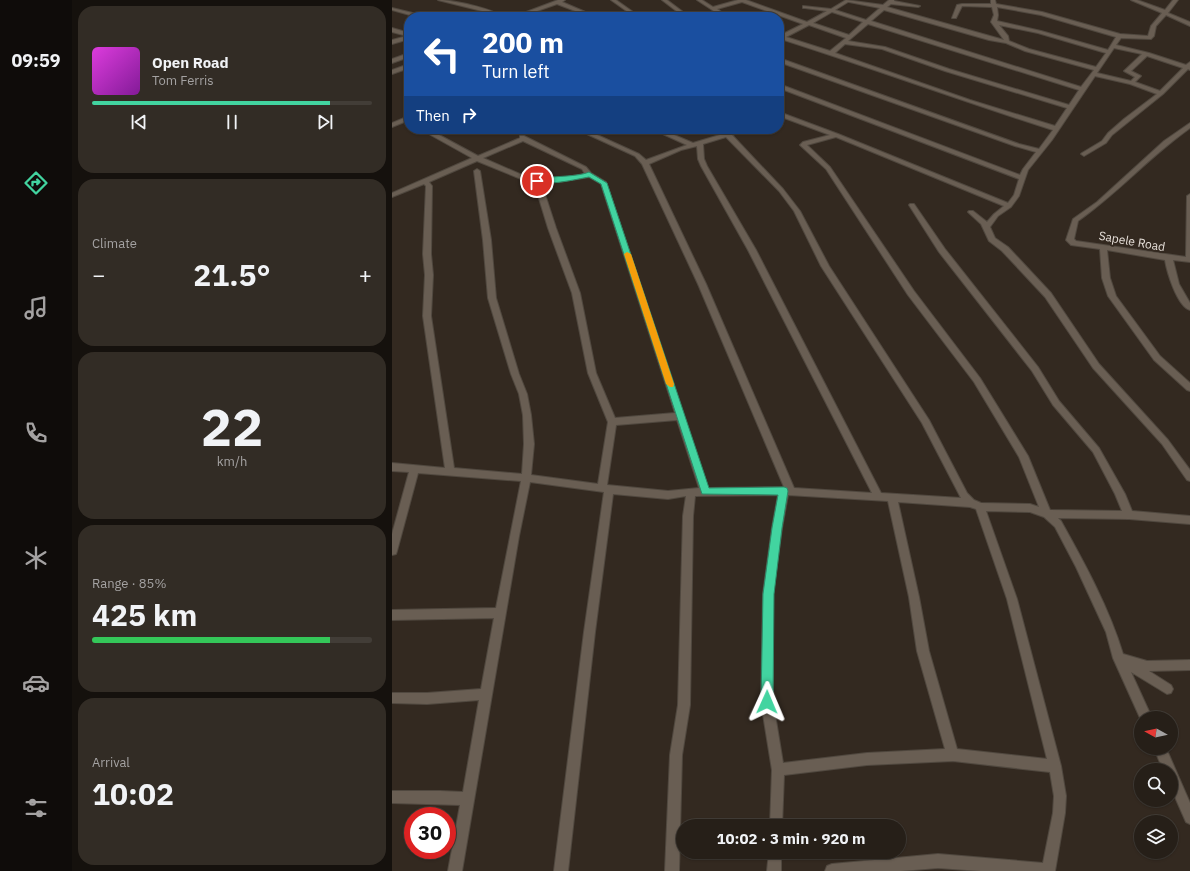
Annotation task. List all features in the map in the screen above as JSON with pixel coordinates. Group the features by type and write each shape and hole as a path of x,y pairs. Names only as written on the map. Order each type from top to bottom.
{"street":[{"path":"440,0 492,12"},
{"path":"530,12 563,0"},
{"path":"614,0 631,12"},
{"path":"664,0 680,12"},
{"path":"699,0 720,12"},
{"path":"784,35 808,24 849,0 884,7 991,39 1006,42 1027,50 1098,68"},
{"path":"1133,0 1165,12 1190,24"},
{"path":"954,17 959,6 993,2 1040,12 1120,36 1149,38 1153,34 1154,26 1176,0"},
{"path":"714,8 745,1 775,12"},
{"path":"831,53 891,1 918,6"},
{"path":"557,2 582,12"},
{"path":"993,2 996,15 994,22"},
{"path":"805,7 824,8 1083,89"},
{"path":"392,9 404,12"},
{"path":"784,15 849,37"},
{"path":"994,22 1005,36 1006,42"},
{"path":"994,22 1039,32 1109,52"},
{"path":"392,30 404,34"},
{"path":"986,227 996,215 1009,206 1017,195 1024,170 1057,129 1120,36"},
{"path":"392,42 404,38"},
{"path":"784,38 831,53 968,101 1057,129"},
{"path":"843,42 883,48 947,70 1071,107"},
{"path":"1084,154 1104,142 1110,134 1126,120 1162,93 1189,66 1113,46"},
{"path":"1132,83 1138,76 1127,71 1134,67 1143,55 1146,54"},
{"path":"392,61 404,57"},
{"path":"784,62 1017,145 1040,151"},
{"path":"392,72 404,68"},
{"path":"1094,74 1132,83 1143,88 1162,93"},
{"path":"784,88 1022,178"},
{"path":"784,115 836,135 1009,206"},
{"path":"784,119 790,117"},
{"path":"392,125 404,120"},
{"name":"Sapele Road","path":"1190,125 1166,142 1099,203 1075,220 1071,242 1190,260"},
{"path":"432,134 477,158 528,180 559,180 589,174"},
{"path":"590,134 637,155 645,164 702,284 787,491 777,528 768,594 767,702 778,770 776,819"},
{"path":"667,134 691,144"},
{"path":"645,164 691,144 727,134 781,190 796,211 825,266 926,422 964,496 971,503 980,507 1030,508 1047,514 1129,515 1190,520"},
{"path":"836,135 805,143 803,145 828,168 911,293 977,380 1023,456 1047,514 1058,524 1080,565 1111,632 1119,658 1143,711"},
{"path":"392,195 524,138 584,168 589,174 604,183 705,492"},
{"path":"700,142 701,159 704,166 752,250 879,498"},
{"path":"455,871 514,536 526,478 530,444 523,394 513,367 492,298 487,240 477,158"},
{"path":"425,181 429,186 427,254 429,275 427,316 450,472"},
{"path":"537,181 552,228 576,293 592,373 612,422 581,712 561,871"},
{"path":"1190,196 1190,260"},
{"path":"912,205 942,250 1035,369 1056,403 1096,450 1120,494 1129,515"},
{"path":"971,212 984,222 992,239 1005,249 1048,295 1096,366 1165,442 1190,477"},
{"path":"1103,247 1106,278 1112,296 1157,358 1190,388"},
{"path":"1169,258 1172,279 1190,308"},
{"path":"612,422 680,416"},
{"path":"392,467 526,478 636,494 668,495 691,492 787,491 971,503"},
{"path":"392,551 408,496 414,469"},
{"path":"672,871 676,755 684,705 688,516 691,492"},
{"path":"892,499 914,597 923,651 953,755"},
{"path":"832,871 938,861 1048,871 1059,813 1060,796 1055,766 1012,599 980,507"},
{"path":"392,615 501,613"},
{"path":"1119,658 1147,666 1190,665"},
{"path":"1119,658 1167,689"},
{"path":"392,698 418,699 486,694"},
{"path":"778,770 867,759 953,755 1055,766"},
{"path":"1178,790 1190,818"},
{"path":"392,797 440,796 467,799"},
{"path":"774,871 775,859"}],"slow traffic":[{"path":"627,254 670,384"}],"route":[{"path":"537,181 559,180 589,174 604,183 705,492 784,491 777,528 768,594 767,702"}]}
